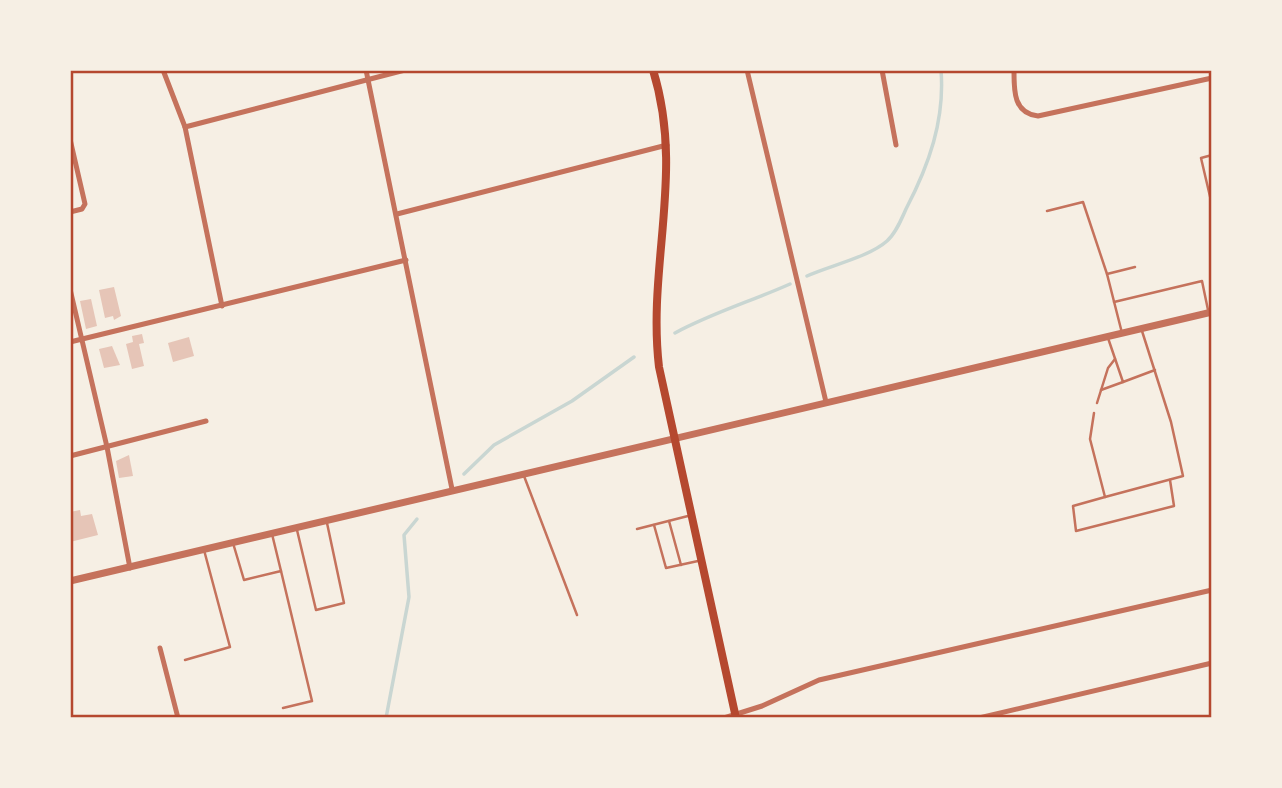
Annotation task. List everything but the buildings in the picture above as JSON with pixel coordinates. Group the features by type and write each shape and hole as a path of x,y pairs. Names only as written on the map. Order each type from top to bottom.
{"main road":[{"path":"653,70 667,145 668,185 655,324 659,367 735,716"}],"street":[{"path":"163,70 184,127 222,306"},
{"path":"366,70 452,489"},
{"path":"184,127 405,70"},
{"path":"747,70 826,402"},
{"path":"882,70 896,145"},
{"path":"1014,70 1016,102 1026,113 1038,116 1210,79 1205,70"},
{"path":"70,139 85,204 82,209 70,212"},
{"path":"397,214 667,145"},
{"path":"70,342 406,260"},
{"path":"70,289 107,447 130,568"},
{"path":"70,582 452,489 1210,312"},
{"path":"70,456 206,421"},
{"path":"724,718 735,716 820,680 1212,590"},
{"path":"160,648 178,718"},
{"path":"979,718 1212,663"}],"lane":[{"path":"1212,155 1200,158 1212,205"},
{"path":"1047,211 1083,202 1107,274 1122,333"},
{"path":"1107,274 1135,267"},
{"path":"1114,302 1202,281 1210,312"},
{"path":"1141,328 1183,476 1073,506 1076,531 1174,506 1170,480"},
{"path":"1108,336 1123,382"},
{"path":"1097,403 1108,368 1115,359"},
{"path":"1101,390 1155,370"},
{"path":"1094,413 1090,439 1105,497"},
{"path":"523,473 578,615"},
{"path":"637,529 691,515"},
{"path":"297,527 316,610 344,603 327,520"},
{"path":"669,521 681,565"},
{"path":"654,525 666,568 702,560"},
{"path":"272,533 312,701 283,708"},
{"path":"233,543 243,580 281,571"},
{"path":"185,660 230,647 204,550"}],"waterway":[{"path":"807,276 870,252 887,241 896,230 922,176 934,142 942,89 941,70"},
{"path":"675,333 790,284"},
{"path":"464,474 494,445 572,401 634,357"},
{"path":"386,718 409,597 404,535 417,519"}]}
